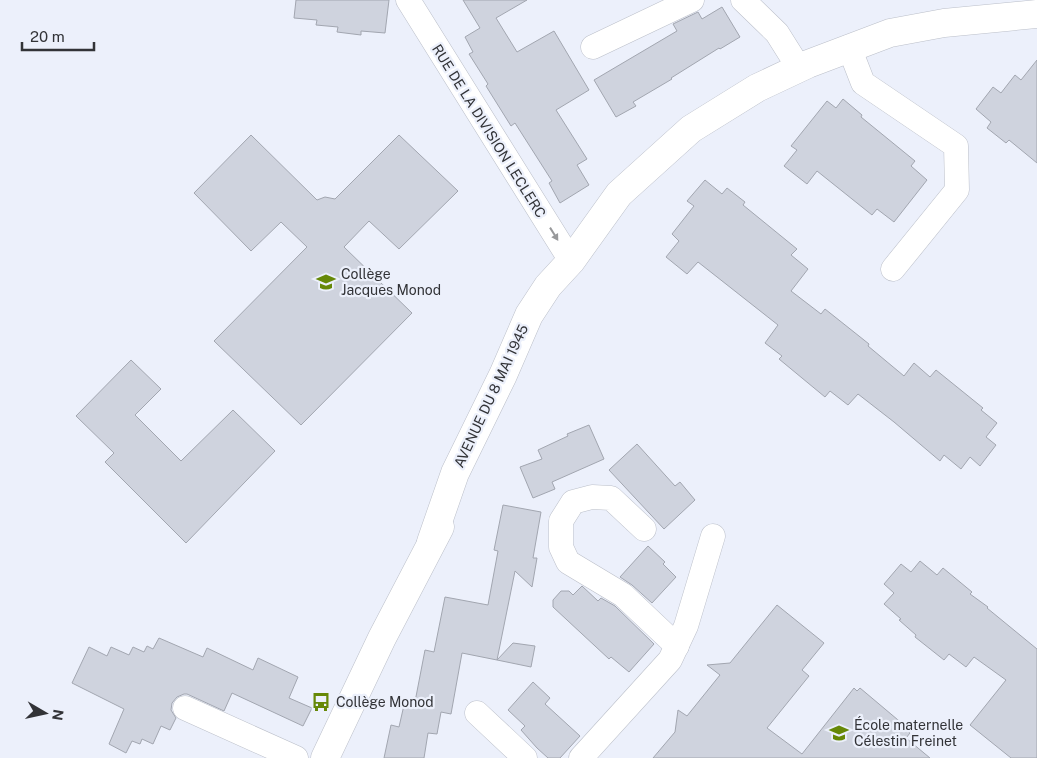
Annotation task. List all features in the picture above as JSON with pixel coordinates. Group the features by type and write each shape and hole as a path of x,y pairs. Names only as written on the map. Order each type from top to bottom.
{"street":[{"name":"RUE DE LA DIVISION LECLERC","path":"408,0 571,261"},
{"path":"593,47 692,0"},
{"path":"743,0 778,34 799,68"},
{"name":"AVENUE DU 8 MAI 1945","path":"326,758 382,638 431,542 455,472 503,375 529,316 548,286 571,261 619,194 692,129 757,88 799,68 890,33 944,23 1037,14"},
{"path":"849,48 863,83 956,146 957,190 893,269"},
{"path":"644,529 611,498 592,497 573,502 561,521 562,547 568,562 623,595 677,646"},
{"path":"581,758 670,660 686,626 714,536"},
{"path":"185,708 296,758"},
{"path":"477,713 525,758"}],"building":[{"path":"296,0 389,0 385,33 361,31 361,35 337,32 338,27 316,25 317,20 294,18"},
{"path":"463,0 527,0 496,18 517,52 554,31 589,90 556,110 587,159 577,165 589,185 560,203 549,183 552,181 515,123 511,126 469,54 473,52 465,37 480,28"},
{"path":"722,7 740,37 719,48 633,102 636,106 616,117 594,80 677,31 673,24 698,12 702,19"},
{"path":"1037,60 1037,163 1009,140 1006,143 987,128 991,122 976,109 993,87 1001,93 1015,75 1021,80"},
{"path":"843,99 862,115 861,117 915,161 911,166 927,180 894,222 877,209 872,215 817,171 807,184 784,166 797,150 791,146 827,101 836,108"},
{"name":"Collège Jacques Monod","path":"251,135 317,200 325,197 335,199 399,135 458,191 399,249 369,221 344,247 412,313 301,425 214,341 307,247 281,222 251,251 194,193"},
{"path":"705,180 722,194 727,188 745,202 743,205 797,249 791,255 808,269 791,291 821,314 825,309 869,344 868,346 904,376 914,363 930,377 936,370 983,408 981,410 997,423 986,437 996,445 980,466 970,457 961,469 944,455 940,461 858,394 848,405 830,391 825,397 779,359 782,356 765,343 778,325 698,262 687,274 666,257 679,241 672,234 694,206 687,201"},
{"path":"131,360 161,389 135,415 181,461 233,410 275,451 186,543 105,462 114,453 76,416"},
{"path":"589,425 604,459 552,482 555,489 533,498 520,467 542,459 538,450 568,436 567,434"},
{"path":"637,444 675,486 680,482 695,500 664,529 609,470"},
{"path":"503,505 541,512 533,558 537,558 532,587 515,571 497,660 462,653 451,714 441,712 437,734 428,733 424,758 384,758 391,725 399,727 404,705 414,707 425,650 434,652 445,597 488,605 498,551 494,550"},
{"path":"648,546 665,562 663,564 676,577 652,603 620,577"},
{"path":"920,561 937,575 943,568 972,592 970,594 1037,649 1037,758 1011,758 970,725 1006,680 974,657 966,667 949,654 944,660 915,637 916,635 899,620 901,619 884,604 894,593 884,584 901,564 911,572"},
{"path":"582,586 598,601 601,598 615,606 654,644 629,672 611,657 609,659 553,607 553,600 561,591 569,591 573,595"},
{"path":"777,605 824,643 802,670 809,676 767,728 802,754 854,688 857,691 860,688 904,725 903,727 910,733 906,738 930,758 653,758 675,732 678,710 687,716 720,675 707,665 730,663"},
{"path":"159,638 203,657 207,648 253,670 258,658 298,677 289,698 312,708 303,726 232,693 224,711 184,694 177,697 172,703 171,710 176,718 170,730 161,726 153,744 142,739 140,744 132,741 126,753 109,744 124,709 72,683 89,647 107,656 111,647 129,655 133,647 144,652 147,646 153,649"},
{"path":"513,643 535,646 531,667 497,660"},
{"path":"533,682 550,698 545,704 580,736 560,758 548,758 537,748 521,730 525,726 508,710"}],"place":[{"name":"Collège Jacques Monod","path":"326,282"},
{"name":"Collège Monod","path":"321,702"},
{"name":"École maternelle Célestin Freinet","path":"839,733"}]}
